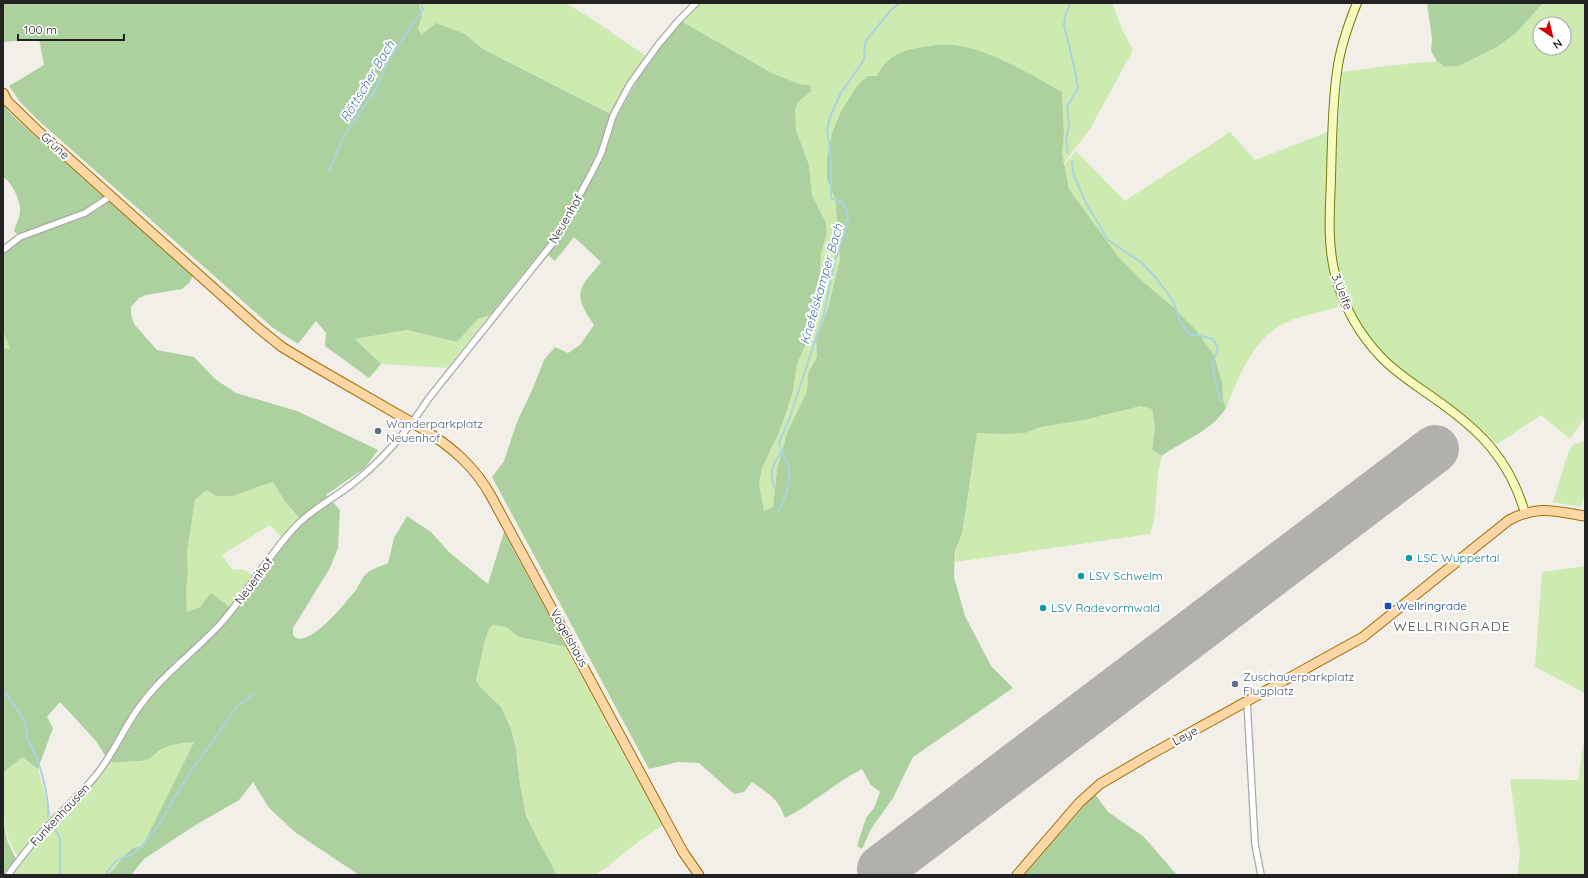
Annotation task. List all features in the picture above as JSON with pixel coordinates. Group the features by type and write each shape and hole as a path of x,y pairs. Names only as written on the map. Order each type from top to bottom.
{"main road":[{"name":"Grüne","path":"3,93 8,102 36,129 282,347 413,422"},
{"name":"Vogelshaus","path":"413,422 454,450 469,464 485,484 683,852 699,875"},
{"path":"1525,513 1548,510 1585,516"},
{"name":"Leye","path":"1017,875 1067,816 1090,792 1146,757 1342,650 1377,627 1502,526 1525,513"}],"street":[{"name":"Neuenhof","path":"110,754 132,716 141,704 160,682 222,621 249,589 287,536 312,511 361,477 380,459 413,422 429,398 556,240 598,160 613,116 630,84 658,45 679,20 696,3"},
{"name":"3.Uelfe","path":"1357,3 1347,28 1337,72 1329,227 1335,274 1348,310 1369,342 1403,377 1464,420 1483,437 1507,470 1515,485 1525,513"},
{"path":"3,250 20,237 85,213 111,196"},
{"path":"1247,701 1255,844 1261,875"},
{"name":"Funkenhausen","path":"8,875 36,839 82,792 99,772 110,754"}],"green space":[{"path":"3,3 419,3 422,16 418,29 422,35 436,23 465,34 483,49 617,117 644,68 681,21 772,73 799,84 810,85 811,91 798,102 795,110 796,130 809,165 812,195 826,223 827,233 821,254 820,276 814,302 811,332 797,364 793,391 785,416 762,468 759,485 764,511 773,507 777,469 787,433 807,391 808,373 817,357 816,341 828,308 840,259 835,198 827,180 827,158 832,133 840,113 857,86 867,76 877,76 885,64 899,53 911,49 940,45 955,45 971,48 1003,60 1062,92 1064,133 1062,154 1069,189 1117,255 1141,280 1172,306 1196,330 1214,355 1222,382 1223,400 1226,408 1205,430 1162,456 1152,450 1155,427 1152,409 1141,406 1084,420 1041,427 1025,433 977,433 962,533 955,552 954,577 965,616 991,666 1013,688 913,757 893,798 871,829 862,849 857,846 866,818 874,808 880,792 871,785 862,769 785,818 776,801 768,793 752,782 744,792 734,794 699,763 678,762 649,769 492,477 504,461 517,422 544,360 555,347 568,353 580,345 594,325 583,307 580,297 582,287 601,262 574,237 555,261 542,250 490,315 478,319 457,342 407,330 355,339 381,364 369,378 325,346 326,333 316,321 298,344 273,328 39,121 20,102 9,86 44,65 39,39 3,42"},
{"path":"419,3 566,3 646,56 628,82 612,114 483,49 465,34 422,35 418,29 422,16"},
{"path":"699,3 1112,3 1123,31 1133,50 1090,129 1064,163 1062,154 1064,133 1062,92 1004,60 963,47 941,45 882,68 877,76 840,113 832,133 827,158 827,180 835,198 840,259 828,308 816,341 817,357 808,373 807,391 787,433 777,469 773,507 764,511 759,485 762,467 777,437 785,416 793,391 797,364 811,332 814,302 820,276 821,254 827,233 826,223 812,195 809,165 796,130 795,110 798,102 804,96 810,85 799,84 772,73 681,21"},
{"path":"1427,3 1543,3 1516,33 1497,47 1459,66 1445,67 1437,61 1431,51 1432,38"},
{"path":"1543,3 1585,3 1585,417 1570,439 1541,415 1497,444 1466,416 1386,356 1368,335 1347,298 1339,272 1334,245 1333,197 1342,72 1437,61 1445,67 1459,66 1497,47 1516,33"},
{"path":"3,103 9,112 24,126 193,276 189,283 182,289 146,295 139,298 131,307 131,314 134,324 157,350 194,357 215,379 236,393 297,411 378,450 365,468 326,495 340,510 338,548 330,568 293,628 293,635 296,638 303,638 311,635 319,629 345,604 368,572 388,563 394,538 407,516 431,532 449,552 488,584 504,532 566,647 519,637 506,627 493,625 489,629 485,640 476,680 480,687 501,707 511,728 516,748 520,784 526,815 557,875 359,875 296,833 269,808 253,782 239,800 194,826 144,859 131,875 106,875 111,872 127,853 136,847 142,847 194,742 168,746 158,751 147,760 109,762 96,741 60,702 47,717 53,728 38,769 22,757 3,773 3,348 10,349 3,331 3,253 22,239 14,231 20,213 19,202 12,187 3,177","holes":["273,482 284,500 303,523 288,539 240,604 231,608 211,593 200,607 187,612 187,552 195,500 206,490 216,496 232,496"]},
{"path":"1330,131 1327,199 1339,298 1338,307 1306,315 1287,322 1265,337 1256,348 1242,371 1226,408 1223,400 1222,382 1214,355 1196,330 1172,306 1141,280 1117,255 1069,189 1064,165 1076,151 1125,201 1230,132 1255,160"},
{"path":"490,315 447,368 381,364 355,339 407,330 457,342 478,319"},
{"path":"3,331 11,350 3,348"},
{"path":"1141,406 1152,408 1155,427 1152,450 1162,456 1158,476 1155,515 1150,534 955,562 968,497 977,432 1025,433 1041,427 1084,420"},
{"path":"1585,441 1585,492 1581,507 1553,502 1568,453 1573,444"},
{"path":"273,482 284,500 298,518 281,537 270,525 222,555 232,569 245,570 255,577 231,608 219,599 187,612 187,552 195,500 206,489 216,496 257,488"},
{"path":"1585,566 1585,693 1535,667 1542,572"},
{"path":"493,625 506,627 519,637 566,647 632,770 665,824 639,841 596,874 557,875 533,831 524,804 516,749 510,724 499,706 479,686 476,680 479,663 489,629"},
{"path":"1585,733 1585,875 1517,875 1520,854 1510,779 1578,780"},
{"path":"194,742 142,847 129,850 113,872 106,875 12,875 48,831 81,799 109,762 148,760 158,751 168,746"},
{"path":"22,757 38,769 51,817 18,856 12,847 5,827 3,773"},
{"path":"1095,794 1108,812 1143,836 1177,875 1024,875"},
{"path":"3,818 7,840 16,859 4,875"}],"waterway":[{"name":"Röttscher Bach","path":"329,172 343,138 377,87 389,59 423,9 421,3"},
{"name":"Knefelskamper Bach","path":"774,487 772,472 776,460 782,451 779,443 790,417 824,314 835,260 846,230 848,219 846,209 842,202 831,198 831,156 827,130 830,117 841,93 864,60 865,42 890,11 899,3"},
{"path":"1068,153 1066,139 1069,126 1067,107 1078,88 1064,25 1066,12 1070,4"},
{"path":"1072,161 1073,173 1085,201 1108,240 1142,263 1156,278 1173,301 1180,321 1188,333 1213,339 1218,349 1212,363 1220,401"},
{"name":"Knefelskamper Bach","path":"779,511 787,491 790,474 782,451"},
{"path":"3,690 16,707 26,727 27,740 39,765 45,788 48,816"},
{"path":"105,875 114,863 121,858 131,855 142,846 161,821 190,772 238,705 255,693"},
{"path":"53,825 60,839 60,875"}],"runway":[{"path":"881,869 1435,449"}],"place":[{"name":"Wanderparkplatz Neuenhof","path":"378,431"},
{"name":"LSC Wuppertal","path":"1409,558"},
{"name":"LSV Schwelm","path":"1081,576"},
{"name":"Wellringrade","path":"1388,606"},
{"name":"LSV Radevormwald","path":"1043,608"},
{"name":"Zuschauerparkplatz Flugplatz","path":"1235,684"}],"district":[{"name":"WELLRINGRADE","path":"1452,626"}]}
